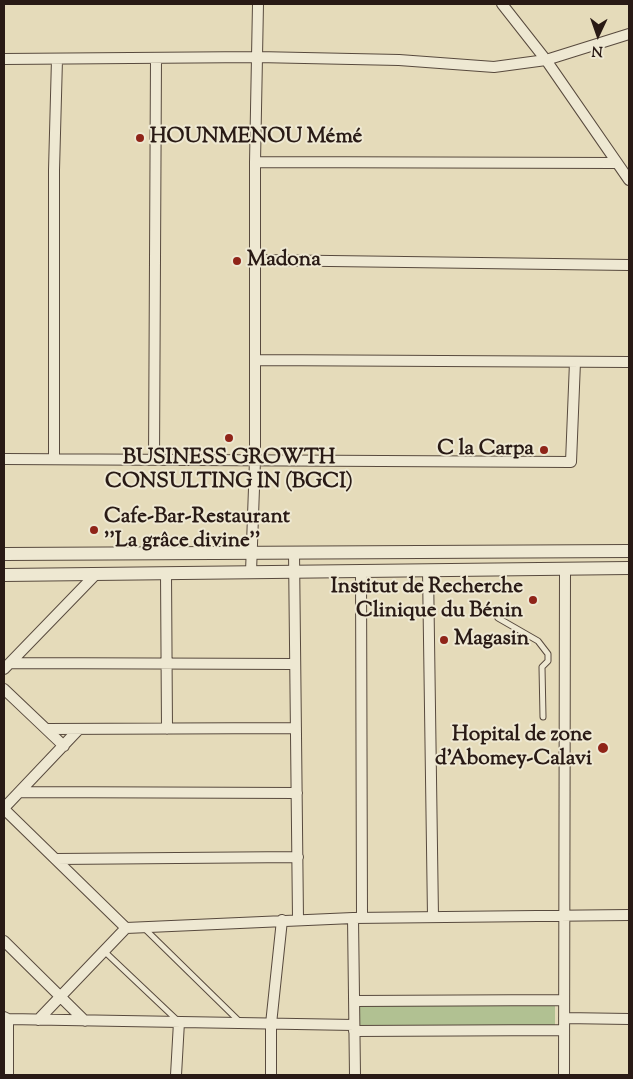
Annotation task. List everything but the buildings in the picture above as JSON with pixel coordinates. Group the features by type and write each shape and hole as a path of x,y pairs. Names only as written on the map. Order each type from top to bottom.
{"street":[{"path":"251,572 255,460 255,162 258,4"},
{"path":"502,4 546,60 629,180"},
{"path":"4,59 257,57 399,60 494,67 546,60 629,34"},
{"path":"154,460 156,58"},
{"path":"54,459 54,170 57,59"},
{"path":"255,162 616,163"},
{"path":"256,260 629,265"},
{"path":"255,360 629,362"},
{"path":"4,459 571,462 575,362"},
{"path":"4,554 629,551"},
{"path":"294,552 298,919"},
{"path":"564,1075 565,568"},
{"path":"4,574 629,568"},
{"path":"355,1075 354,1000 358,918 362,570"},
{"path":"428,570 432,917"},
{"path":"166,573 167,729"},
{"path":"7,666 97,574"},
{"path":"7,666 295,664"},
{"path":"4,689 64,746"},
{"path":"48,730 296,728"},
{"path":"79,729 4,809 126,928"},
{"path":"20,792 297,793"},
{"path":"56,859 298,858"},
{"path":"38,1020 126,928 298,919 629,915"},
{"path":"271,1075 271,1024 282,920"},
{"path":"4,941 85,1021"},
{"path":"354,1000 564,1000"},
{"path":"8,1075 6,1018 241,1023 354,1028 564,1030"},
{"path":"564,1018 629,1019"},
{"path":"176,1075 179,1022"}],"lane":[{"path":"498,618 538,641 548,654 548,662 542,667 543,717"},
{"path":"142,926 241,1023"},
{"path":"104,950 179,1022"}],"green space":[{"path":"359,1003 555,1004 555,1028 359,1027"}],"place":[{"name":"HOUNMENOU Mémé","path":"140,138"},
{"name":"Madona","path":"237,261"},
{"name":"BUSINESS GROWTH CONSULTING IN (BGCI)","path":"229,438"},
{"name":"C la Carpa","path":"544,450"},
{"name":"Cafe-Bar-Restaurant ''La grâce divine''","path":"94,530"},
{"name":"Institut de Recherche Clinique du Bénin","path":"533,600"},
{"name":"Magasin","path":"444,640"},
{"name":"Hopital de zone d’Abomey-Calavi","path":"603,748"}]}
